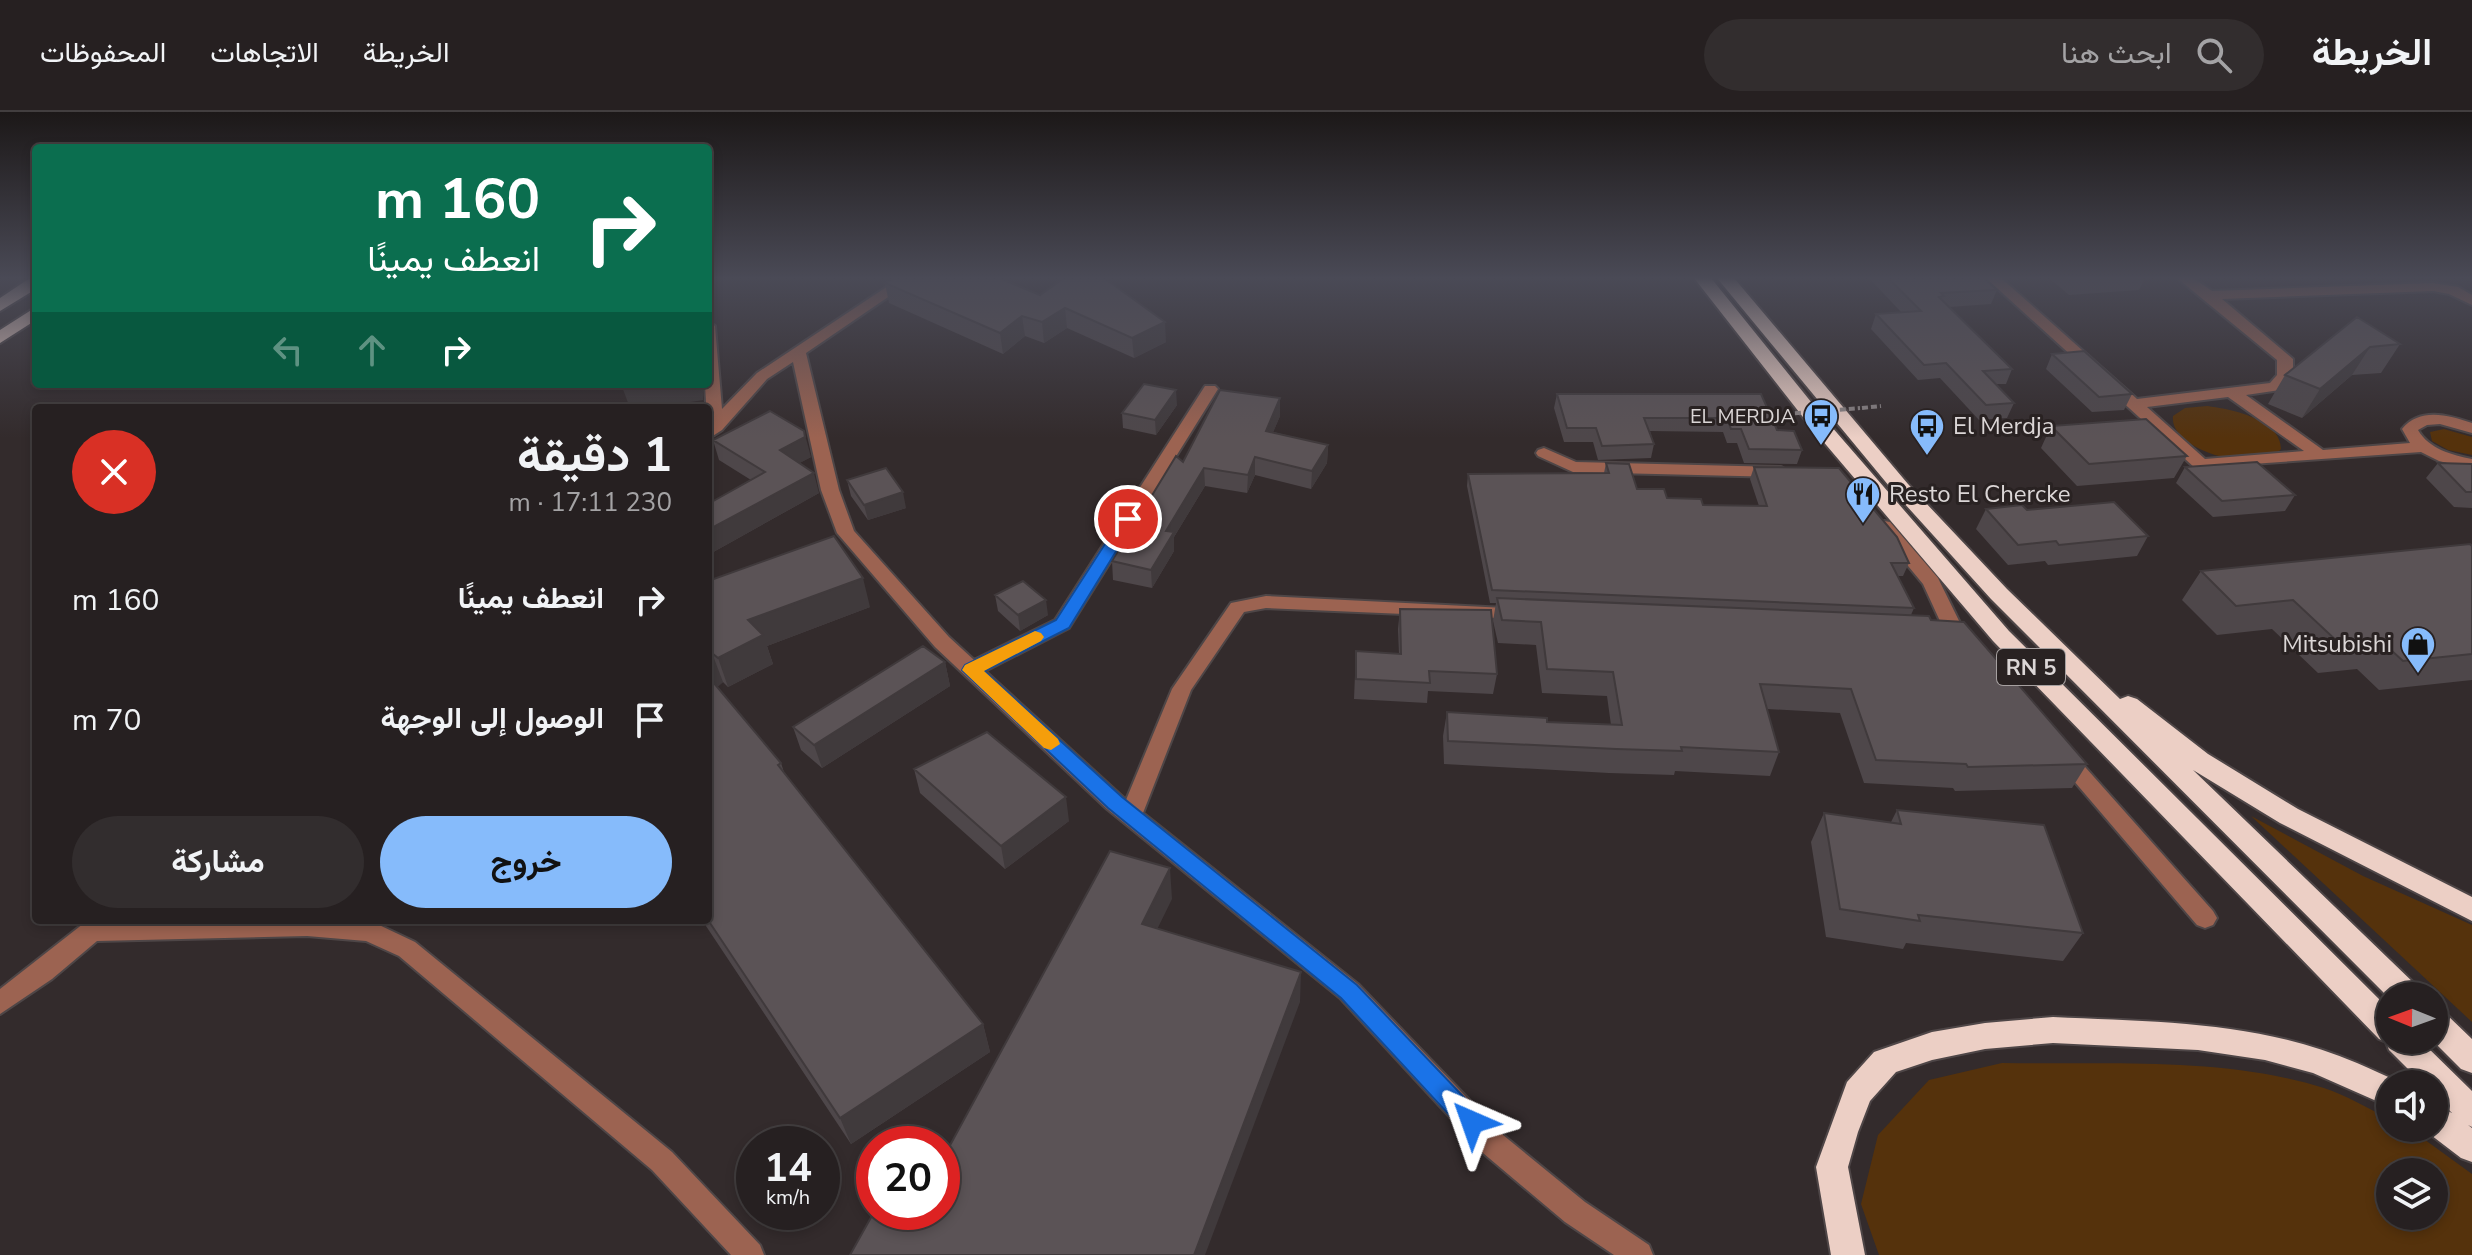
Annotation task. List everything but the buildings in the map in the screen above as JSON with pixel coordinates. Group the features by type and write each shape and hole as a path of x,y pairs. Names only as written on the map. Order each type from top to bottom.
{"highway":[{"name":"RN 5","path":"1745,331 1848,458 2001,636 2376,1016"},
{"name":"RN 5","path":"1770,331 1901,488 2051,648 2393,982"},
{"path":"2051,648 2199,761 2289,816 2472,910"},
{"path":"1848,1255 1832,1167 1858,1092 1885,1062 1932,1046 1985,1036 2053,1030 2198,1037 2265,1046 2318,1061 2376,1087"},
{"path":"2448,1036 2472,1059"},
{"path":"2414,1054 2472,1112"},
{"path":"2448,1129 2472,1147"}],"street":[{"path":"712,431 762,376 827,331"},
{"path":"2053,331 2201,464 2424,447"},
{"path":"2134,404 2275,387 2285,376 2285,359 2252,331"},
{"path":"798,350 830,490 846,533 942,642 1131,816 1349,991 1493,1144 1575,1212 1639,1255"},
{"path":"971,670 1062,624 1210,389"},
{"path":"2234,394 2320,455"},
{"path":"2472,428 2439,420 2419,421 2413,424 2411,434 2424,447 2472,464"},
{"path":"1544,453 1573,467 1793,472"},
{"path":"1848,458 1841,473 1931,582 1947,632 1976,656"},
{"path":"1131,816 1182,689 1238,607 1266,602 1548,614"},
{"path":"2049,739 2205,918"},
{"path":"0,1003 97,926 307,926 369,931 407,949 662,1161 750,1255"}],"path":[{"path":"1786,414 1881,406"}],"shaded area":[{"path":"2207,406 2241,413 2264,423 2279,439 2281,449 2276,454 2231,458 2194,446 2178,433 2173,416 2185,408"},
{"path":"2444,429 2472,437 2472,455 2448,450 2432,441 2430,432"},
{"path":"2251,816 2363,876 2472,925 2472,1022 2448,1000 2448,982 2429,982"},
{"path":"2002,1063 2164,1064 2285,1078 2324,1088 2376,1112 2376,1142 2428,1142 2472,1174 2472,1255 1879,1255 1861,1204 1878,1135 1929,1080"}],"slow traffic":[{"path":"1035,637 971,670 1051,744"}],"place":[{"name":"EL MERDJA","path":"1821,447"},
{"name":"El Merdja","path":"1927,457"},
{"name":"Resto El Chercke","path":"1863,525"},
{"name":"Mitsubishi","path":"2418,675"}],"route":[{"path":"1128,519 1062,624 971,670 1115,803 1349,991 1472,1122"}]}
